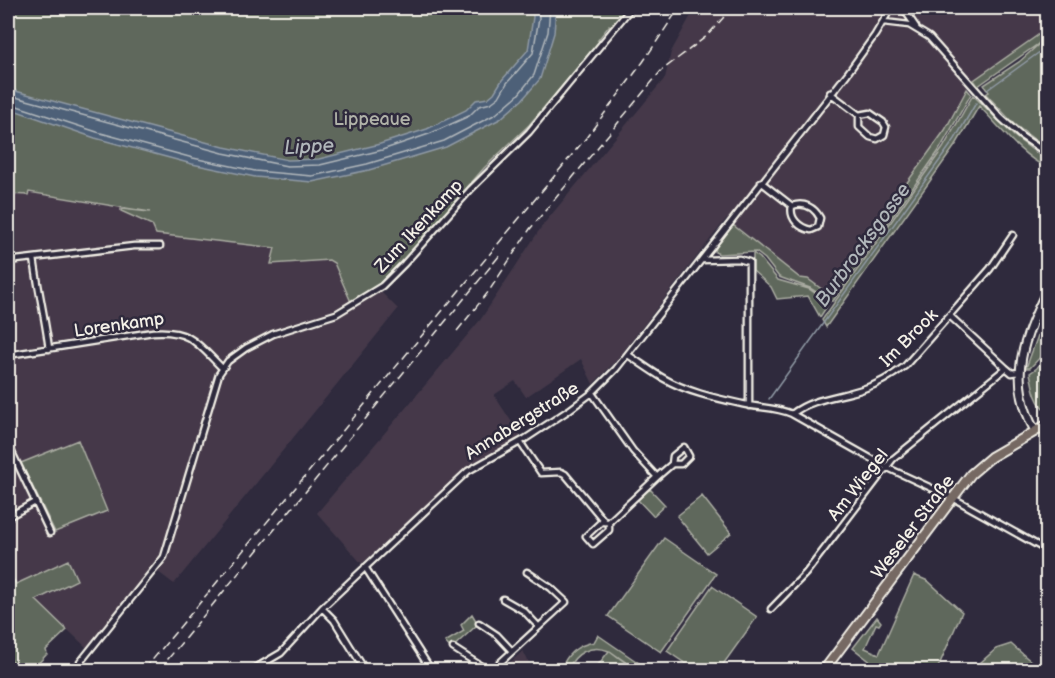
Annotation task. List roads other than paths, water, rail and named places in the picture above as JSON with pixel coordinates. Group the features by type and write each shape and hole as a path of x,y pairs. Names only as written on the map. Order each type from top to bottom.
{"main road":[{"path":"1035,431 1025,407 1019,372 1024,346 1047,288"},
{"name":"Weseler Straße","path":"827,669 971,474 985,462 1047,424"}],"street":[{"name":"Zum Ikenkamp","path":"222,368 246,348 273,334 336,314 382,286 471,189 529,132 631,8"},
{"name":"Annabergstraße","path":"252,670 281,653 322,608 468,471 520,442 592,393 628,355 847,74 884,22 891,8"},
{"path":"903,8 918,29 938,46 1001,118 1021,136 1047,154"},
{"path":"884,22 903,24 918,29"},
{"path":"830,93 859,115 870,113 883,122 886,130 884,135 878,139 870,137 859,127 859,115"},
{"path":"761,182 792,206"},
{"path":"799,204 810,206 819,215 818,227 811,230 804,228 793,218 792,206 799,204"},
{"name":"Im Brook","path":"792,414 802,406 865,389 888,379 905,366 990,269 1013,235"},
{"path":"8,261 134,246 160,246"},
{"path":"34,258 49,349"},
{"path":"702,260 739,259 749,262 749,406"},
{"path":"950,316 1012,373 1019,372"},
{"name":"Lorenkamp","path":"8,355 153,332 176,332 195,342 222,368"},
{"path":"628,355 663,378 682,387 749,406 782,410 792,414 886,467 953,498 1047,551"},
{"path":"74,670 164,557 222,368"},
{"name":"Am Wiegel","path":"771,609 806,573 886,467 1006,368"},
{"path":"592,393 633,451 657,477"},
{"path":"520,442 541,473 561,472 565,474 607,522 609,530 592,544 586,536 601,522 607,522 672,464"},
{"path":"8,444 50,533"},
{"path":"8,517 35,502"},
{"path":"365,567 431,670"},
{"path":"453,648 491,670 566,602 551,588 527,572"},
{"path":"503,599 524,611 539,627"},
{"path":"322,608 334,620 365,670"},
{"path":"479,623 497,635 512,651"},
{"path":"476,670 481,666"}],"water":[{"path":"532,8 556,8 554,33 540,79 522,100 500,119 446,147 369,170 312,182 255,177 192,164 95,138 8,108 8,89 224,147 288,160 319,159 380,144 427,129 466,110 476,100 488,98 528,50 533,17"}],"waterway":[{"name":"Burbrocksgosse","path":"987,90 1048,46"},
{"name":"Burbrocksgosse","path":"769,399 955,139 976,103"}],"railway":[{"path":"144,670 586,138 643,62 679,8"},
{"path":"457,331 489,291 530,229 661,71 707,36 732,8"},
{"path":"159,670 500,255"}],"park label":[{"name":"Lippeaue","path":"372,119"}],"water label":[{"name":"Lippe","path":"309,147"}]}
